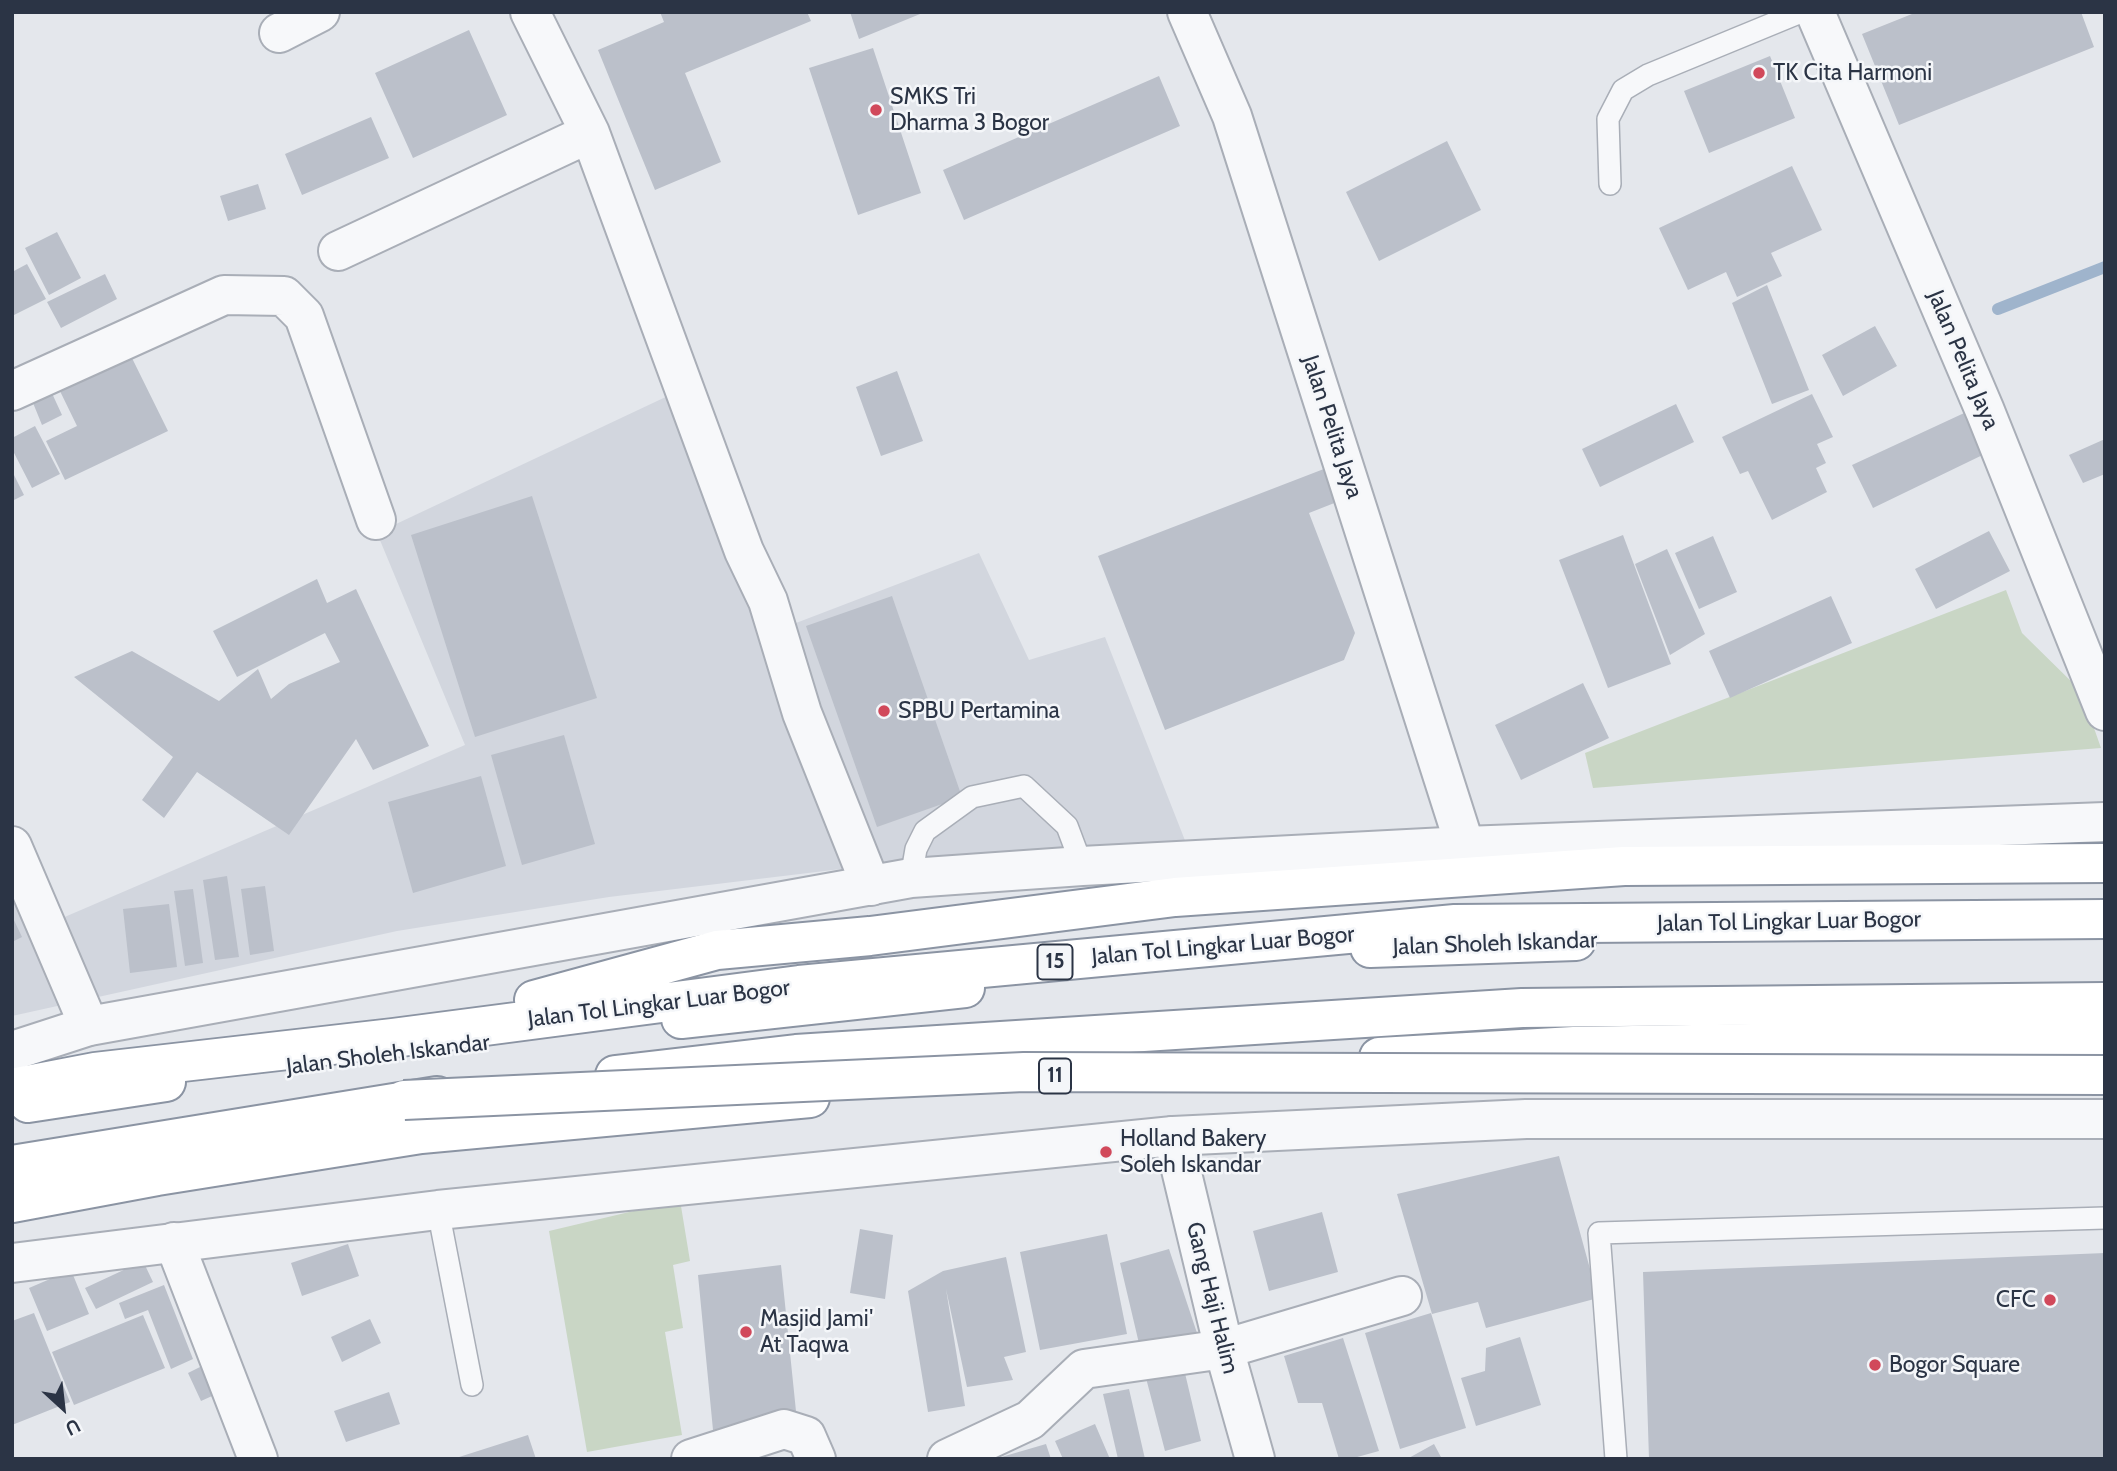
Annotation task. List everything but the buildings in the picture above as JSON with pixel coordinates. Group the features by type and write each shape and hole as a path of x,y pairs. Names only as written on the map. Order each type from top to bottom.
{"highway":[{"path":"393,1038 717,950 870,936 1175,897 1624,866 2105,863"},
{"name":"Jalan Tol Lingkar Luar Bogor","path":"12,1088 95,1072 393,1038 799,985 1455,924 2105,919"},
{"name":"Jalan Sholeh Iskandar","path":"12,1105 134,1086 687,1018 1104,973 1368,948 1773,934 2105,931"},
{"path":"12,1165 404,1100 796,1054 1522,1008 2105,1002"},
{"name":"11","path":"12,1203 157,1176 421,1135 1056,1076 1574,1046 2105,1037"},
{"path":"404,1100 1024,1072 2105,1075"}],"street":[{"path":"279,33 320,12"},
{"path":"530,12 590,133 744,551 768,601 802,713 871,886"},
{"name":"Jalan Pelita Jaya","path":"1187,12 1232,116 1465,846"},
{"name":"Jalan Pelita Jaya","path":"1815,12 1985,411 2105,711"},
{"path":"338,251 590,133"},
{"path":"12,391 224,295 284,296 304,316 376,520"},
{"path":"12,1051 89,1026 911,878 1082,866 1465,846 2105,822"},
{"path":"12,846 89,1026"},
{"path":"12,1263 438,1210 1173,1136 1526,1119 2105,1119"},
{"name":"Gang Haji Halim","path":"1173,1136 1224,1349 1255,1459"},
{"path":"174,1241 258,1459"},
{"path":"947,1459 1030,1420 1084,1369 1224,1349 1402,1296"},
{"path":"691,1459 784,1429 806,1436 816,1459"}],"lane":[{"path":"1610,184 1608,119 1623,90 1648,75 1801,12"},
{"path":"911,878 916,849 925,831 972,797 1024,786 1068,826 1082,866"},
{"path":"438,1210 472,1385"},
{"path":"1616,1459 1599,1233 2105,1218"}],"shaded area":[{"path":"672,394 762,636 979,553 1029,660 1105,637 1186,843 891,863 609,897 397,931 12,1016 12,847 46,925 465,745 377,533"}],"green space":[{"path":"2006,590 2022,633 2081,691 2101,748 1593,788 1585,753"},
{"path":"680,1200 690,1261 673,1265 683,1328 665,1332 682,1435 587,1452 549,1231"}],"waterway":[{"path":"1998,309 2105,267"}],"place":[{"name":"TK Cita Harmoni","path":"1759,73"},
{"name":"SMKS Tri Dharma 3 Bogor","path":"876,110"},
{"name":"SPBU Pertamina","path":"884,711"},
{"name":"Holland Bakery Soleh Iskandar","path":"1106,1152"},
{"name":"CFC","path":"2050,1300"},
{"name":"Masjid Jami' At Taqwa","path":"746,1332"},
{"name":"Bogor Square","path":"1875,1365"}]}
